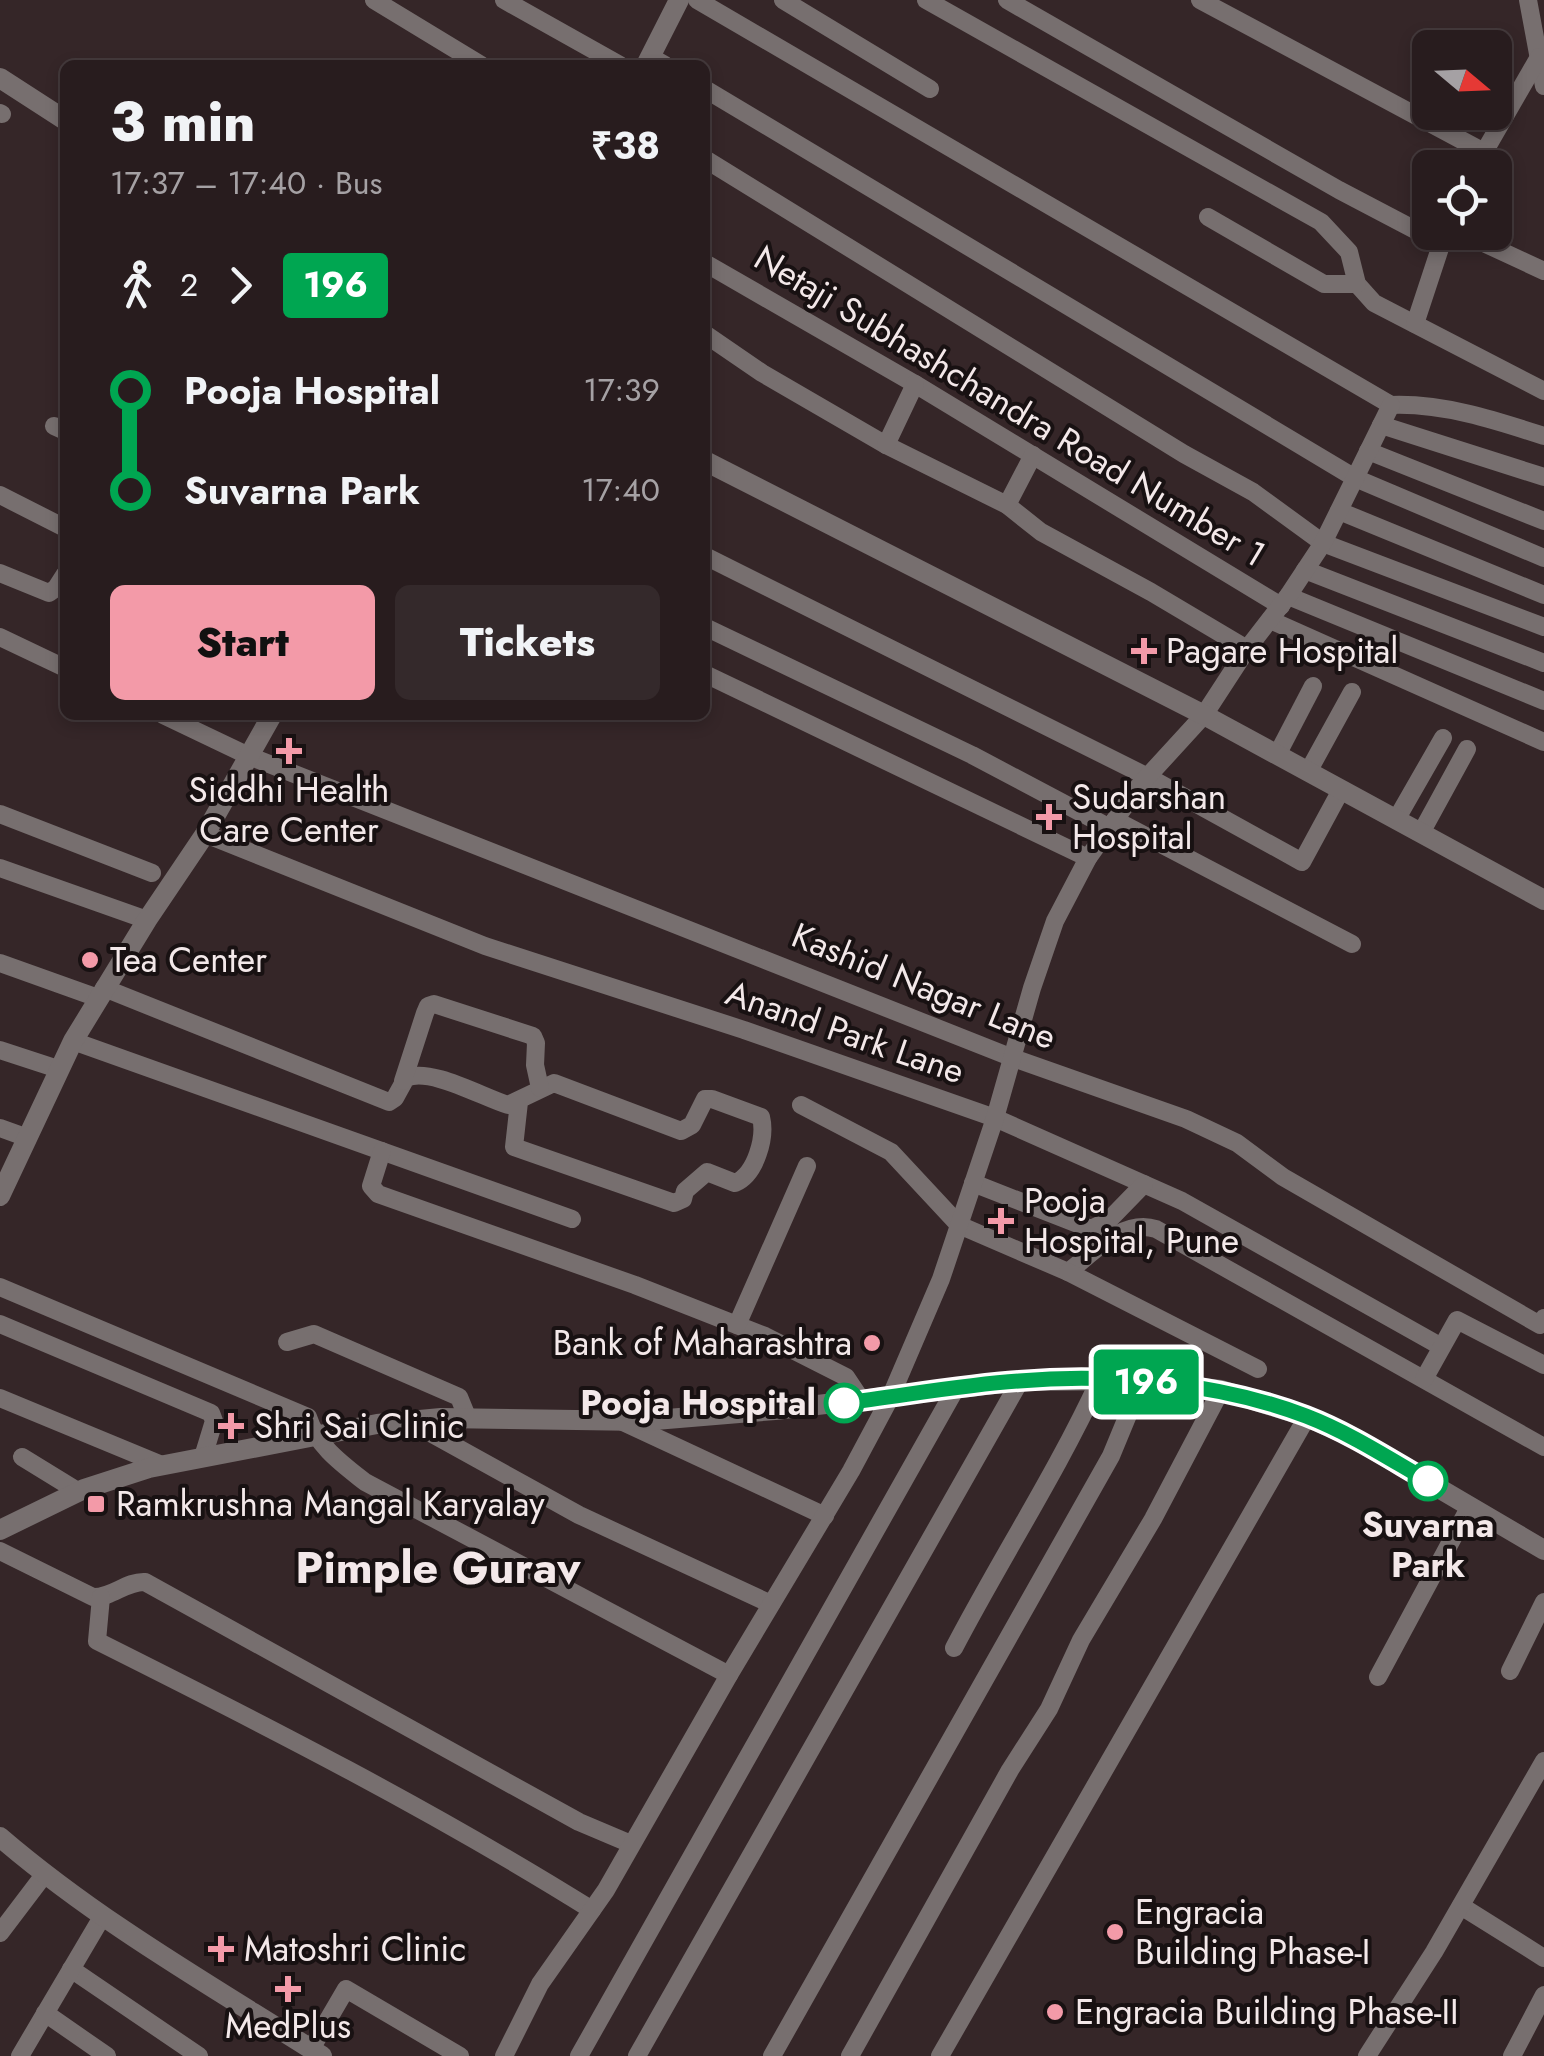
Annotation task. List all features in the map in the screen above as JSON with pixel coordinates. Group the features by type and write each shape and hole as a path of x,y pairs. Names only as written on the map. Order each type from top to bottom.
{"street":[{"path":"374,0 473,60"},
{"path":"504,0 611,60"},
{"path":"655,60 679,0"},
{"path":"697,0 1391,405 1410,404 1485,417 1544,436"},
{"path":"783,0 930,89"},
{"path":"926,0 1321,222 1349,252 1357,284 1374,302 1544,391"},
{"path":"1007,0 1340,190 1412,224"},
{"path":"1200,0 1463,150"},
{"path":"1528,0 1544,86"},
{"path":"1484,150 1539,57"},
{"path":"0,78 60,117"},
{"path":"710,92 1354,478 1544,558"},
{"path":"710,162 1133,423 1254,492 1323,543 1544,627"},
{"path":"1321,222 1340,190"},
{"path":"1208,217 1324,284 1357,284"},
{"path":"1415,324 1438,250"},
{"path":"1499,250 1544,271"},
{"name":"Netaji Subhashchandra Road Number 1","path":"710,266 915,384 1280,607"},
{"path":"710,337 762,373 886,445 1007,505 1041,532 1247,649"},
{"path":"886,445 915,384"},
{"path":"504,2056 540,1984 592,1910 825,1516 890,1398 941,1279 996,1118 1055,921 1088,858 1148,777 1204,715 1305,570 1323,543 1391,405"},
{"path":"1381,425 1544,478"},
{"path":"1368,451 1544,521"},
{"path":"1007,505 1033,455"},
{"path":"710,464 1204,715 1544,900"},
{"path":"2,501 60,526"},
{"path":"1339,511 1544,594"},
{"path":"710,558 1148,777 1302,862 1341,790"},
{"path":"1305,570 1544,663"},
{"path":"0,573 49,592 60,582"},
{"path":"1280,607 1544,701"},
{"path":"1280,607 1544,742"},
{"path":"710,629 972,754 1352,944"},
{"path":"0,637 60,666"},
{"path":"710,676 1088,858"},
{"path":"1277,755 1313,686"},
{"path":"1308,772 1352,692"},
{"name":"Kashid Nagar Lane","path":"173,720 249,756 1013,1058 1186,1119 1236,1142 1284,1177 1480,1293 1540,1325 1544,1318"},
{"path":"0,1196 73,1041 146,920 205,834 269,720"},
{"path":"1396,820 1442,738"},
{"path":"1421,833 1467,749"},
{"path":"0,814 152,873"},
{"name":"Anand Park Lane","path":"205,834 484,946 996,1118 1182,1201 1440,1346"},
{"path":"0,868 146,920"},
{"path":"0,963 101,993 389,1102 403,1081 428,1006 434,1004 534,1036 534,1064 540,1088"},
{"path":"73,1041 572,1219"},
{"path":"0,1050 58,1069"},
{"path":"403,1081 416,1074 434,1077 508,1106 554,1083 681,1131 692,1125 705,1100 712,1099 761,1117 762,1132 753,1167 744,1179 735,1182 707,1172 685,1192 683,1199 674,1203 514,1147 519,1102"},
{"path":"801,1105 892,1152 959,1226 1068,1272 1258,1369"},
{"path":"0,1128 26,1137"},
{"path":"382,1151 371,1186 378,1194 736,1325 846,1377 862,1401"},
{"path":"736,1325 807,1166"},
{"path":"973,1183 1091,1229 1108,1221 1144,1184"},
{"path":"1068,1272 1130,1226 1144,1225 1544,1447"},
{"path":"0,1287 308,1416 314,1434 364,1482 728,1675"},
{"path":"1424,1378 1457,1320 1544,1365"},
{"path":"0,1324 211,1413 214,1422 202,1457"},
{"path":"287,1342 314,1334 459,1397 468,1419"},
{"path":"637,2056 1020,1380"},
{"path":"0,1530 79,1492 162,1465 314,1434 410,1421 696,1417 890,1398 1020,1380 1142,1381 1222,1390 1307,1417 1350,1436 1544,1550"},
{"path":"954,1648 1078,1426 1099,1381"},
{"path":"772,2056 1110,1456 1142,1381"},
{"path":"579,2056 956,1388"},
{"path":"850,2056 1010,1770 1049,1708 1081,1640 1153,1520 1222,1390"},
{"path":"0,1398 162,1465"},
{"path":"940,2056 1307,1417"},
{"path":"619,1420 825,1516"},
{"path":"410,1421 579,1515 771,1604"},
{"path":"22,1457 79,1492"},
{"path":"1378,1677 1470,1506"},
{"path":"0,1551 93,1597 135,1581 145,1582 580,1822 631,1844"},
{"path":"101,1597 97,1641 299,1742 497,1850 592,1910"},
{"path":"1510,1671 1544,1602"},
{"path":"1368,2056 1544,1760"},
{"path":"0,1837 102,1917 316,2052 346,1990 460,2056"},
{"path":"0,1932 44,1875"},
{"path":"1460,1906 1544,1958"},
{"path":"25,2054 102,1917"},
{"path":"71,1969 200,2056"},
{"path":"1512,2056 1536,2029 1544,1996"},
{"path":"45,2013 107,2056"}],"bus line":[{"name":"196","path":"844,1403 1020,1380 1130,1380 1222,1390 1307,1417 1350,1436 1428,1481"}],"place":[{"name":"Pagare Hospital","path":"1144,651"},
{"name":"Siddhi Health Care Center","path":"289,751"},
{"name":"Sudarshan Hospital","path":"1049,817"},
{"name":"Tea Center","path":"90,960"},
{"name":"Pooja Hospital, Pune","path":"1001,1221"},
{"name":"Bank of Maharashtra","path":"872,1343"},
{"name":"Pooja Hospital","path":"844,1403"},
{"name":"Shri Sai Clinic","path":"231,1426"},
{"name":"Suvarna Park","path":"1428,1481"},
{"name":"Ramkrushna Mangal Karyalay","path":"96,1504"},
{"name":"Engracia Building Phase-I","path":"1115,1932"},
{"name":"Matoshri Clinic","path":"221,1949"},
{"name":"MedPlus","path":"288,1989"},
{"name":"Engracia Building Phase-II","path":"1055,2012"}],"district":[{"name":"Pimple Gurav","path":"438,1567"}]}
